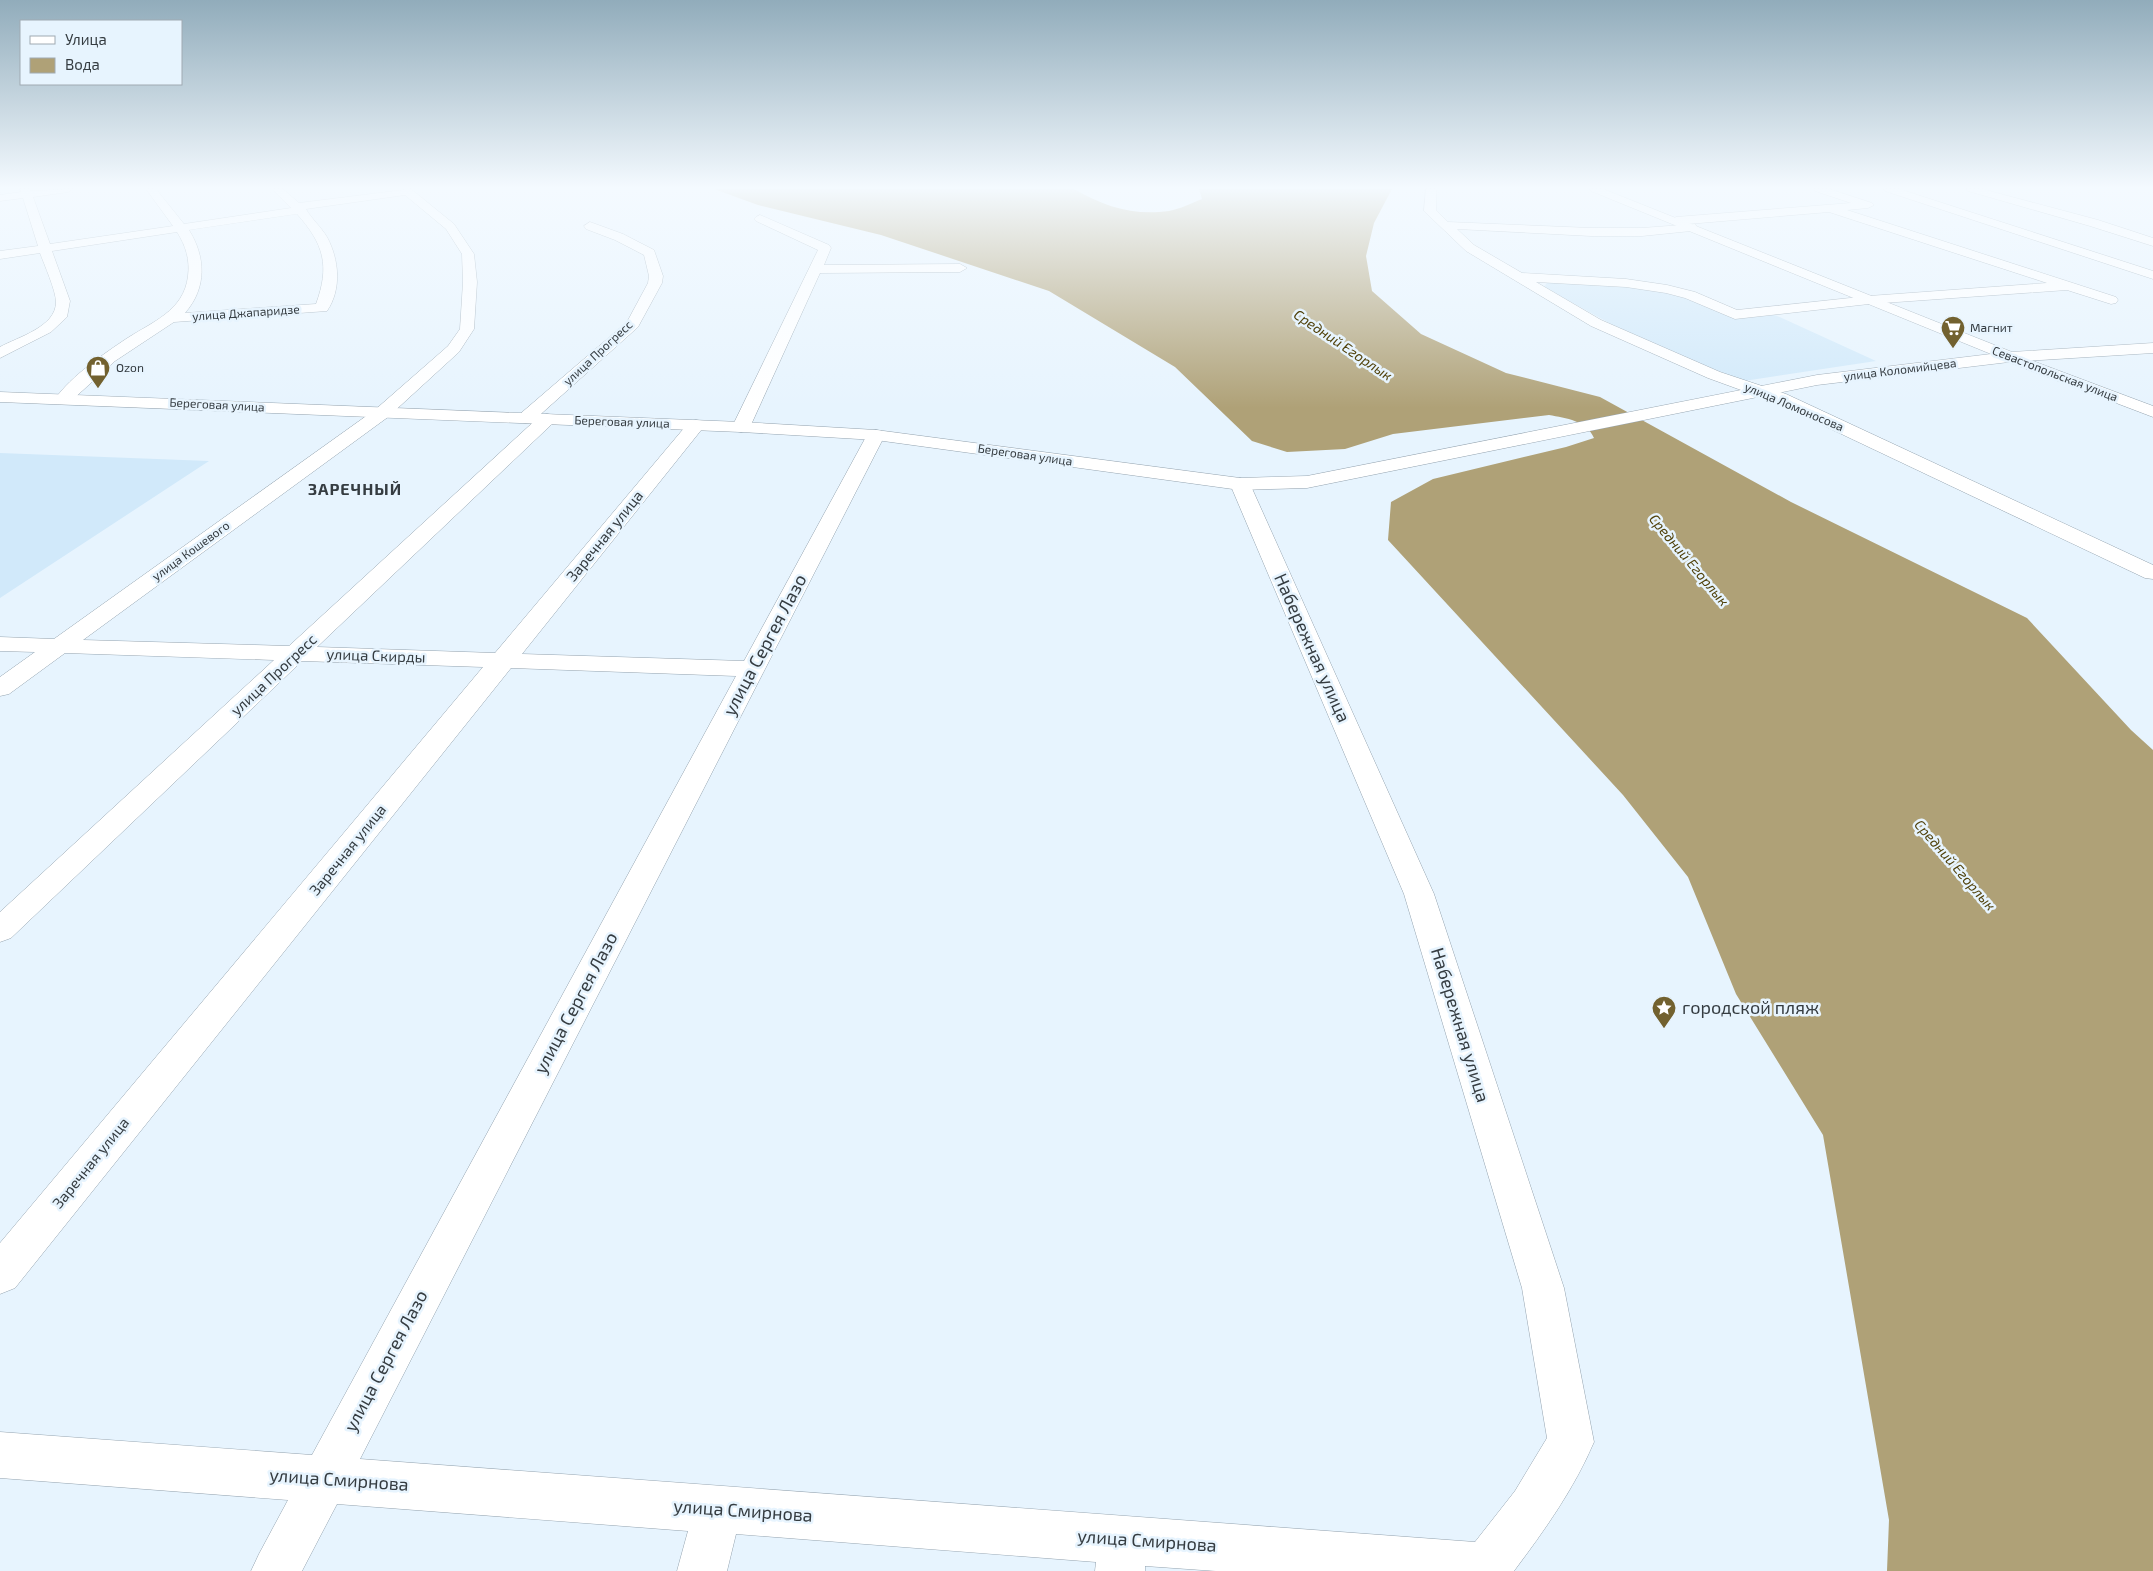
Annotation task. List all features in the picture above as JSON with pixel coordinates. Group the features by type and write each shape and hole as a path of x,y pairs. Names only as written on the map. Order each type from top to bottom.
{"street":[{"path":"0,353 46,329 60,316 63,301 50,262"},
{"path":"64,398 99,365 152,328 170,318 187,301 194,284 195,262"},
{"name":"улица Джапаридзе","path":"170,318 322,308 331,275 329,262"},
{"name":"улица Кошевого","path":"0,689 382,413 454,349 467,329 470,282 469,262"},
{"name":"улица Прогресс","path":"0,930 296,654 633,324 655,283 656,276 652,262"},
{"path":"741,427 818,262"},
{"name":"улица Ломоносова","path":"1495,262 1596,323 1714,375 1780,398 2153,573"},
{"name":"Севастопольская улица","path":"1777,262 2010,357 2153,412"},
{"path":"1995,262 2111,300"},
{"path":"2114,262 2153,275"},
{"path":"815,270 960,268"},
{"path":"1520,277 1626,283 1667,289 1690,295 1735,315 1869,300 2068,286"},
{"name":"улица Коломийцева","path":"1567,430 1759,391 1869,373 2010,357 2153,348"},
{"name":"Береговая улица","path":"0,397 64,398 696,425 876,435 1240,484 1307,482 1567,430"},
{"name":"Заречная улица","path":"0,1274 696,425"},
{"name":"улица Сергея Лазо","path":"276,1571 876,435"},
{"name":"Набережная улица","path":"1240,484 1419,894 1543,1288 1571,1442 1532,1508 1486,1567"},
{"name":"улица Скирды","path":"0,644 753,669"},
{"name":"улица Смирнова","path":"0,1455 718,1509 1121,1555 1486,1567"},
{"path":"702,1571 718,1509"}],"shaded area":[{"path":"1549,280 1644,287 1682,295 1736,319 1775,315 1876,361 1744,381 1640,340 1544,287"},
{"path":"0,453 209,461 0,598"}],"water":[{"name":"Средний Егорлык","path":"963,262 1367,262 1372,291 1421,334 1506,373 1600,397 1791,502 2027,618 2131,730 2153,750 2153,1571 1887,1571 1889,1520 1823,1135 1736,994 1688,877 1623,795 1388,540 1391,502 1433,479 1566,447 1594,438 1591,432 1575,421 1549,415 1393,434 1345,449 1287,452 1252,441 1175,367 1049,291"}],"place":[{"name":"Магнит","path":"1953,349"},
{"name":"Ozon","path":"98,389"},
{"name":"городской пляж","path":"1664,1029"}],"district":[{"name":"ЗАРЕЧНЫЙ","path":"355,489"}]}
